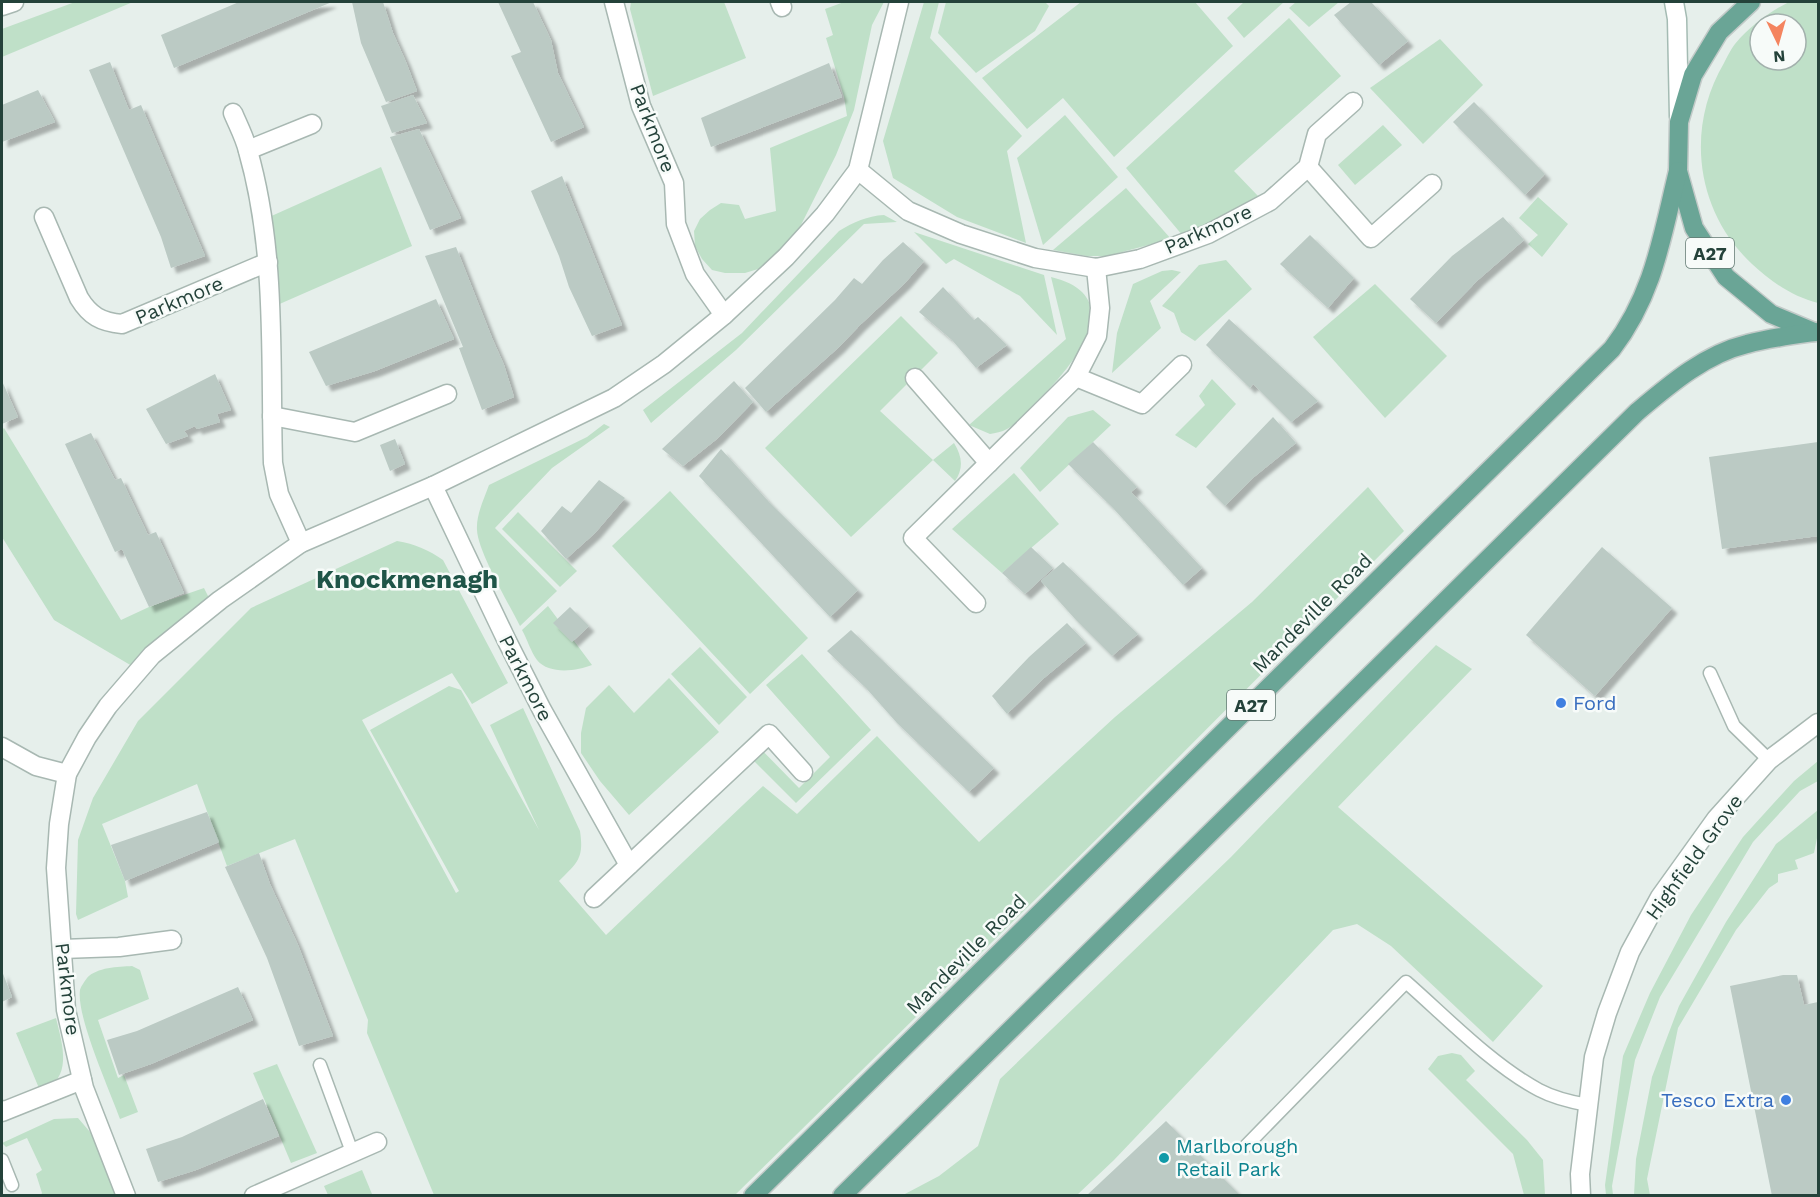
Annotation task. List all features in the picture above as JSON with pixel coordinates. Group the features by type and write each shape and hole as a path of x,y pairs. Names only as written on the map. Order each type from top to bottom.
{"main road":[{"name":"A27","path":"1751,2 1719,32 1693,75 1679,122 1678,171 1694,228 1726,277 1771,314 1817,332"},
{"name":"Mandeville Road","path":"753,1196 1612,349 1632,320 1653,273 1678,171"},
{"name":"A27","path":"842,1196 1637,412 1669,385 1719,355 1744,344 1817,332"}],"street":[{"path":"2,6 14,2"},
{"name":"Parkmore","path":"614,2 641,106 674,183 676,224 695,274 724,315"},
{"name":"Parkmore","path":"126,1196 82,1080 66,1010 56,868 59,824 67,774 87,737 108,706 152,655 220,600 301,543 433,486 614,398 664,364 724,315 786,257 825,214 858,170 899,2"},
{"path":"1674,2 1677,19 1679,122"},
{"path":"1353,102 1317,134 1308,167 1371,238 1432,184"},
{"path":"233,113 248,150 262,214 268,262 273,463 279,494 301,543"},
{"path":"248,150 312,124"},
{"name":"Parkmore","path":"858,170 908,211 961,234 1035,258 1096,268 1140,259 1208,234 1270,201 1308,167"},
{"name":"Parkmore","path":"44,217 79,298 96,319 108,323 122,324 268,262"},
{"path":"976,603 913,538 1076,377 1097,336 1100,308 1096,268"},
{"path":"1076,377 1142,404 1182,365"},
{"path":"915,378 989,463"},
{"path":"272,416 355,432 447,394"},
{"name":"Parkmore","path":"433,486 507,641 628,865"},
{"name":"Highfield Grove","path":"1581,1196 1580,1174 1594,1057 1606,1013 1630,952 1660,897 1710,828 1769,760 1818,723"},
{"path":"594,898 769,734 804,772"},
{"path":"2,747 36,766 67,774"},
{"path":"62,950 172,940"},
{"path":"2,1112 82,1080"},
{"path":"254,1196 377,1142"}],"lane":[{"path":"1710,673 1734,726 1769,760"},
{"path":"1246,1146 1406,982 1492,1058 1539,1090 1567,1101 1588,1105"},
{"path":"320,1065 352,1152"},
{"path":"2,1160 12,1185"}],"green space":[{"path":"75,2 133,2 2,57 2,29"},
{"path":"631,2 724,2 746,58 653,96 630,9"},
{"path":"844,2 884,2 872,25 854,110 836,155 793,241 765,267 745,273 725,273 712,270 702,259 695,246 694,231 700,219 721,203 739,205 745,219 776,211 770,148 847,116 844,97 826,38 833,35 825,9"},
{"path":"924,2 939,2 930,38 1022,136 1007,151 1026,243 957,217 893,178 883,141"},
{"path":"946,2 1045,2 1049,6 1035,31 976,73 938,33"},
{"path":"1081,2 1195,2 1233,46 1114,157 1063,98 1027,129 982,78"},
{"path":"1244,2 1284,2 1244,38 1227,18"},
{"path":"1296,2 1339,2 1309,27 1289,8"},
{"path":"1789,2 1818,2 1818,303 1791,293 1774,282 1752,264 1733,243 1708,195 1702,169 1701,142 1704,115 1712,88 1734,46 1747,31 1748,72 1808,72 1808,12 1773,12"},
{"path":"1289,18 1341,76 1234,171 1258,196 1245,206 1183,236 1126,168"},
{"path":"1440,39 1483,85 1423,144 1370,88"},
{"path":"1065,115 1118,177 1043,245 1017,158"},
{"path":"1383,125 1402,145 1355,185 1338,165"},
{"path":"381,167 412,246 275,306 267,218"},
{"path":"1126,188 1171,239 1107,256 1087,256 1053,250"},
{"path":"1538,197 1568,224 1542,257 1528,244 1538,235 1519,218"},
{"path":"884,215 897,222 864,224 736,350 651,423 643,410 742,333 839,231 861,220"},
{"path":"914,232 1044,275 1057,335 1020,296 954,259 946,264"},
{"path":"1226,260 1252,289 1195,341 1181,332 1174,313 1162,306 1199,265"},
{"path":"1162,271 1181,272 1150,301 1161,328 1112,373 1117,333 1133,284"},
{"path":"1051,277 1076,287 1088,301 1091,317 1087,336 1077,355 1048,390 1011,427 990,434 969,425 1066,339"},
{"path":"1375,284 1447,356 1385,418 1313,337"},
{"path":"901,316 938,353 880,411 933,460 851,537 765,448"},
{"path":"1212,379 1236,404 1196,448 1175,435 1205,405 1199,396"},
{"path":"1093,410 1111,425 1040,492 1020,468 1068,417"},
{"path":"604,424 610,427 552,468 495,528 557,591 520,626 488,564 479,540 478,519 489,485 587,437"},
{"path":"4,428 121,620 149,607 204,588 209,598 132,666 54,620 2,537 2,430"},
{"path":"954,443 961,462 955,481 933,460"},
{"path":"1014,473 1059,524 1002,573 952,529"},
{"path":"1368,487 1404,531 1112,824 735,1195 434,1195 367,1033 368,1020 295,839 227,866 197,784 102,824 125,881 128,897 78,920 76,914 78,840 93,798 138,721 251,608 397,541 422,548 443,560 508,683 472,704 452,673 362,720 456,893 459,891 370,730 449,686 461,690 539,830 490,725 523,708 580,831 581,848 578,859 559,881 606,935 763,786 797,814 877,736 979,842 1115,717 1252,602"},
{"path":"670,491 808,638 750,694 612,546"},
{"path":"518,512 577,571 560,587 502,529"},
{"path":"548,606 592,665 579,669 556,670 542,665 537,660 522,630"},
{"path":"1436,645 1472,669 1338,807 1543,986 1493,1042 1391,946 1357,924 1333,930 1114,1160 1077,1195 903,1195 939,1176 978,1146 1000,1079 1231,857"},
{"path":"700,647 747,697 719,725 671,674"},
{"path":"802,654 871,730 796,803 744,751 754,742 799,788 830,757 766,685"},
{"path":"669,678 719,732 629,815 600,781 581,753 581,733 586,708 609,685 634,713"},
{"path":"1818,761 1818,781 1800,791 1753,842 1660,997 1635,1060 1612,1186 1613,1195 1606,1195 1605,1185 1623,1056 1650,993 1691,915 1743,837 1794,781"},
{"path":"1818,810 1818,833 1814,853 1795,860 1798,869 1778,874 1778,882 1769,888 1736,930 1678,1028 1647,1179 1650,1195 1634,1195 1636,1159 1652,1077 1679,1006 1726,922 1776,844"},
{"path":"132,966 140,970 149,999 98,1020 118,1078 124,1075 138,1112 120,1119 88,1035 80,1002 80,990 91,974 108,968"},
{"path":"56,1018 63,1050 62,1070 58,1079 41,1093 16,1033"},
{"path":"1452,1053 1461,1055 1475,1071 1466,1080 1527,1140 1543,1160 1545,1195 1524,1195 1513,1154 1428,1069 1438,1056"},
{"path":"277,1064 317,1153 291,1163 253,1073"},
{"path":"78,1118 96,1139 118,1195 41,1195 36,1174 42,1170 27,1138 6,1147 2,1143 54,1119"},
{"path":"362,1170 372,1194 328,1195 324,1186"}],"building":[{"path":"239,2 332,2 174,68 161,35"},
{"path":"352,2 383,2 417,91 386,102 361,43"},
{"path":"498,2 533,2 551,40 558,73 584,127 551,142 511,56 521,52"},
{"path":"1351,2 1371,2 1408,41 1379,65 1334,15"},
{"path":"110,62 129,110 141,105 205,256 171,268 161,237 89,70"},
{"path":"829,63 842,97 711,147 701,118"},
{"path":"38,90 55,122 2,142 2,105"},
{"path":"413,95 427,123 392,133 381,106"},
{"path":"1474,102 1545,174 1525,195 1453,122"},
{"path":"419,129 461,218 430,230 390,137"},
{"path":"562,176 622,325 592,336 569,287 559,256 531,191"},
{"path":"1503,217 1524,240 1478,280 1436,323 1410,299 1452,256"},
{"path":"1310,235 1354,278 1328,308 1280,264"},
{"path":"903,242 924,261 905,283 839,347 766,412 745,388 835,300 854,278 862,284"},
{"path":"456,247 504,365 514,397 482,410 459,348 463,347 425,256"},
{"path":"943,287 974,320 978,317 1007,345 976,368 952,340 919,312"},
{"path":"436,299 454,339 375,371 326,386 309,352"},
{"path":"1229,319 1318,401 1291,422 1253,384 1250,388 1206,345"},
{"path":"215,374 231,410 217,414 220,422 197,429 195,426 184,431 188,436 166,444 146,409"},
{"path":"2,381 18,417 2,424"},
{"path":"734,381 753,402 718,438 683,466 662,449"},
{"path":"1273,417 1296,443 1254,477 1225,506 1206,487"},
{"path":"91,433 115,480 121,478 148,535 156,532 184,593 149,607 122,549 115,552 65,444"},
{"path":"395,439 405,464 390,471 380,445"},
{"path":"1093,442 1137,487 1131,492 1202,568 1183,585 1113,508 1068,464"},
{"path":"1818,442 1818,536 1722,549 1709,457"},
{"path":"721,449 769,502 858,590 830,617 699,476"},
{"path":"599,480 625,498 595,533 566,559 541,531 562,506 571,513"},
{"path":"1031,547 1053,568 1025,594 1002,573"},
{"path":"1602,547 1672,608 1595,696 1526,635"},
{"path":"1063,562 1138,634 1112,656 1041,581"},
{"path":"570,607 589,626 572,642 553,623"},
{"path":"1067,623 1086,643 1044,678 1007,714 992,696 1029,657"},
{"path":"851,630 994,768 969,792 827,651"},
{"path":"207,812 219,842 125,881 111,845"},
{"path":"259,853 333,1036 299,1046 267,958 225,867"},
{"path":"2,971 12,997 2,1002"},
{"name":"Tesco Extra","path":"1783,975 1797,975 1804,1005 1818,1002 1818,1196 1772,1196 1730,986"},
{"path":"238,987 253,1020 151,1064 119,1075 107,1040 137,1031"},
{"path":"263,1099 279,1136 196,1170 158,1182 146,1149 182,1137"},
{"name":"Marlborough Retail Park","path":"1166,1121 1241,1196 1086,1196"}],"place":[{"name":"Ford","path":"1561,703"},
{"name":"Tesco Extra","path":"1786,1100"},
{"name":"Marlborough Retail Park","path":"1164,1158"}],"district":[{"name":"Knockmenagh","path":"407,579"}]}
